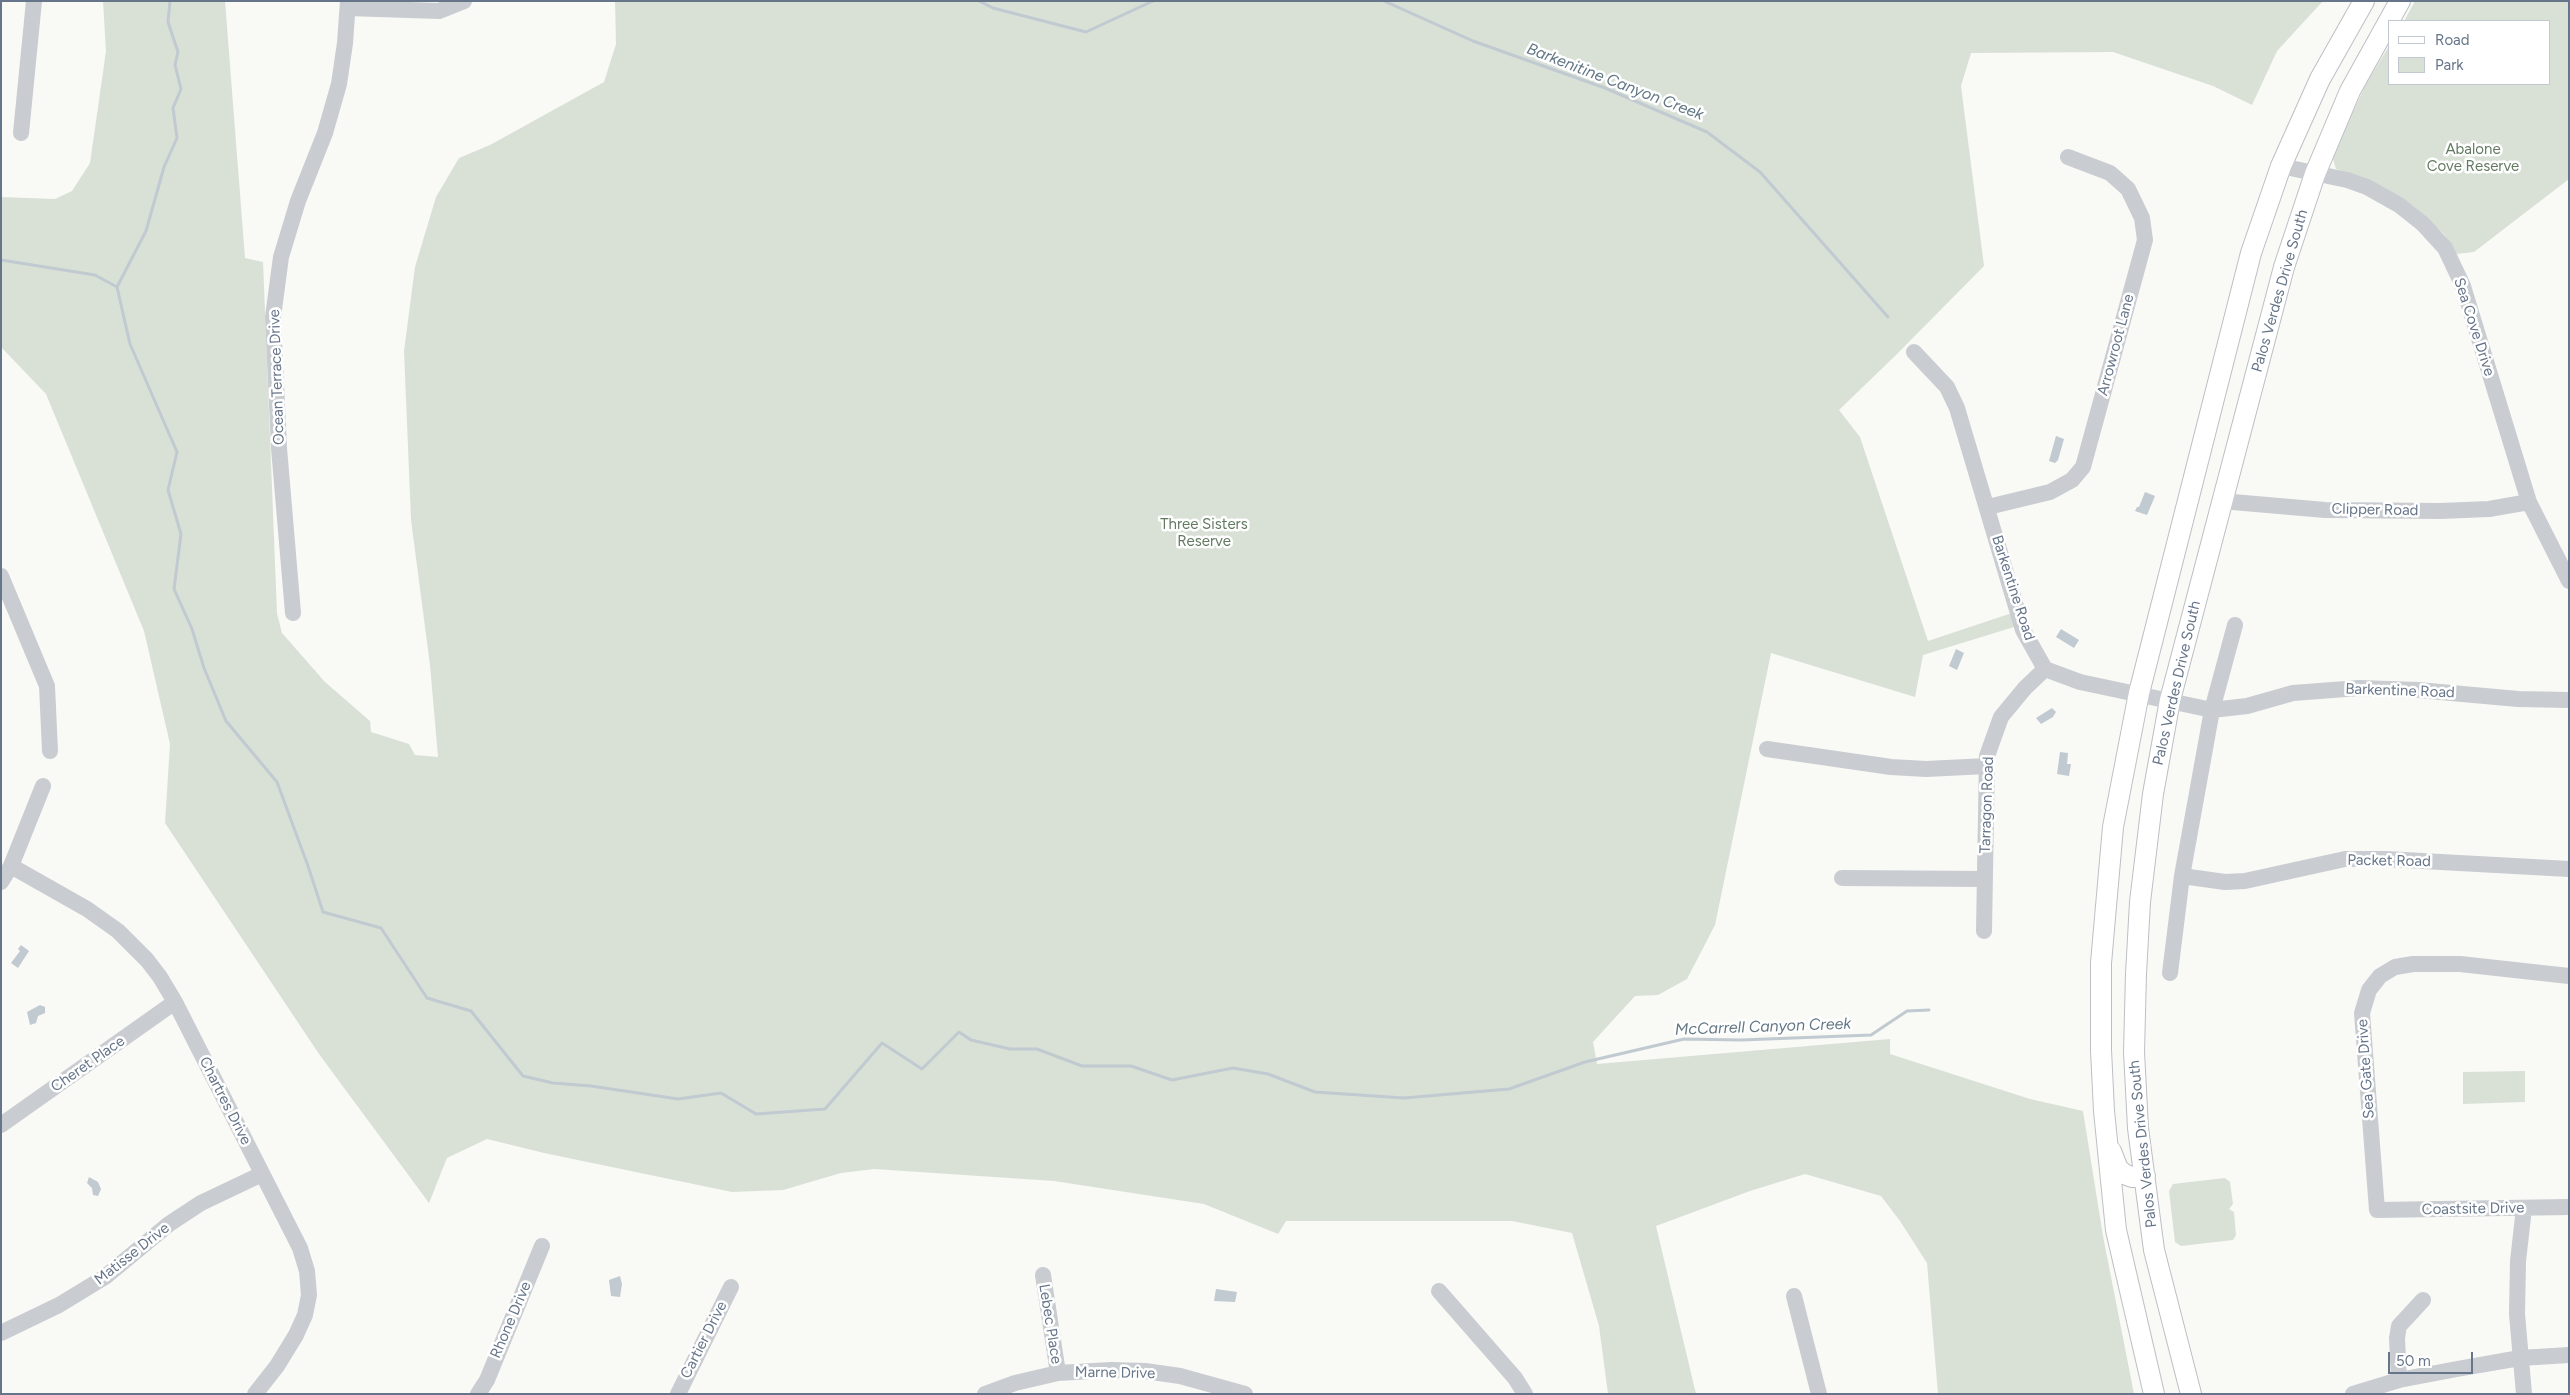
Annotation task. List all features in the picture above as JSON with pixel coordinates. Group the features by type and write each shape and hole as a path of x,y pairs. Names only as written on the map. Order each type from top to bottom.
{"main road":[{"path":"2154,1394 2116,1230 2108,1168 2103,1094 2101,963 2113,827 2139,693 2251,253 2281,166 2320,79 2364,1"},
{"name":"Palos Verdes Drive South","path":"2389,20 2400,1"},
{"name":"Palos Verdes Drive South","path":"2191,1394 2156,1258 2138,1128 2134,1052 2136,974 2140,902 2153,794 2170,700 2284,267 2315,174 2350,91 2388,23"},
{"path":"2103,1094 2112,1155 2118,1169 2132,1177 2144,1176"}],"street":[{"path":"21,133 34,1"},
{"path":"348,5 420,12 439,11 464,1"},
{"name":"Ocean Terrace Drive","path":"293,613 279,448 273,317 280,257 298,201 325,133 339,84 348,5"},
{"name":"Arrowroot Lane","path":"1988,508 2050,492 2072,480 2083,467 2145,240 2142,218 2128,189 2110,173 2068,157"},
{"name":"Sea Cove Drive","path":"2281,166 2347,180 2366,187 2399,205 2423,224 2445,248 2463,286 2528,502 2569,581"},
{"name":"Barkentine Road","path":"1914,352 1947,387 1957,408 2023,630 2045,669 2080,682 2212,710 2247,706 2293,693 2359,688 2418,690 2518,699 2569,700"},
{"name":"Clipper Road","path":"2222,501 2325,510 2440,511 2489,510 2528,502"},
{"path":"1,576 47,686 50,751"},
{"path":"2170,973 2182,876 2212,710 2235,625"},
{"name":"Tarragon Road","path":"1984,932 1987,756 2001,717 2025,688 2045,669"},
{"path":"1767,749 1926,769 1987,766"},
{"path":"1,882 11,866 43,786"},
{"name":"Packet Road","path":"2182,876 2224,882 2245,881 2345,859 2386,859 2569,869"},
{"name":"Chartres Drive","path":"11,866 88,909 118,931 147,960 175,1002 300,1248 307,1271 309,1295 305,1315 296,1335 277,1366 255,1394"},
{"path":"1842,878 1985,879"},
{"name":"Sea Gate Drive","path":"2377,1210 2362,1013 2369,990 2380,976 2395,967 2439,963 2569,976"},
{"name":"Cheret Place","path":"1,1126 175,1002"},
{"name":"Matisse Drive","path":"1,1333 59,1305 105,1277 169,1224 201,1203 262,1174"},
{"name":"Coastsite Drive","path":"2377,1210 2569,1207"},
{"path":"2524,1208 2518,1261 2520,1358 2524,1394"},
{"name":"Rhone Drive","path":"478,1394 486,1380 542,1246"},
{"name":"Lebec Place","path":"1043,1275 1058,1373"},
{"name":"Cartier Drive","path":"678,1394 731,1287"},
{"path":"1438,1291 1515,1378 1525,1394"},
{"path":"1794,1296 1819,1394"},
{"path":"2399,1380 2396,1338 2400,1326 2423,1300"},
{"path":"2353,1394 2399,1380 2520,1358 2569,1355"},
{"name":"Marne Drive","path":"985,1394 1015,1383 1058,1373 1144,1371 1180,1376 1245,1394"}],"green space":[{"name":"Three Sisters Reserve","path":"103,1 225,1 245,258 263,262 277,613 282,633 325,682 370,721 371,732 409,744 415,755 438,757 430,665 411,520 404,351 415,267 436,197 459,158 490,145 604,82 616,44 615,1 2323,1 2277,51 2252,105 2213,86 2113,52 1971,53 1961,86 1984,266 1839,410 1860,437 1928,641 2012,613 2014,627 1923,655 1915,697 1771,653 1715,925 1687,979 1658,995 1635,996 1593,1042 1597,1064 1890,1039 1890,1054 2030,1099 2083,1111 2103,1236 2134,1394 1938,1394 1927,1263 1900,1221 1881,1196 1805,1174 1750,1191 1656,1226 1696,1394 1608,1394 1599,1326 1572,1233 1512,1221 1286,1221 1278,1234 1204,1204 1054,1181 874,1169 841,1173 783,1190 732,1192 544,1153 487,1139 447,1158 429,1203 319,1054 165,823 170,744 144,631 46,394 1,347 1,197 55,199 72,191 90,163 106,51"},
{"name":"Abalone Cove Reserve","path":"2415,1 2569,1 2569,179 2474,252 2456,254 2444,234 2413,206 2371,182 2336,169 2332,156 2367,82 2388,48 2388,85 2550,85 2550,20 2405,20"},
{"path":"2525,1071 2525,1102 2463,1104 2463,1072"},
{"path":"2225,1178 2230,1182 2233,1204 2229,1209 2234,1212 2236,1235 2233,1240 2181,1246 2175,1242 2169,1191 2173,1184"}],"shaded area":[{"path":"2056,436 2064,439 2058,460 2055,463 2049,461"},
{"path":"2145,492 2155,496 2147,515 2135,511 2139,507"},
{"path":"2061,629 2079,640 2074,648 2056,637"},
{"path":"1956,649 1964,653 1957,670 1949,666"},
{"path":"2052,708 2056,712 2053,717 2041,724 2036,718"},
{"path":"2060,752 2068,753 2067,764 2071,764 2069,776 2057,774"},
{"path":"21,945 29,951 18,968 11,963 20,951 18,949"},
{"path":"40,1005 45,1007 45,1013 38,1016 36,1023 30,1025 27,1012"},
{"path":"89,1177 98,1182 101,1189 98,1196 93,1195 92,1188 87,1183"},
{"path":"620,1276 622,1284 620,1297 611,1296 609,1280"},
{"path":"1216,1289 1237,1292 1235,1302 1214,1301"}],"waterway":[{"path":"117,287 146,231 164,167 177,138 173,108 181,89 175,65 178,52 168,22 170,1"},
{"name":"Barkenitine Canyon Creek","path":"979,1 993,8 1086,32 1153,1"},
{"name":"Barkenitine Canyon Creek","path":"1384,1 1473,41 1605,88 1707,132 1760,172 1888,317"},
{"name":"McCarrell Canyon Creek","path":"1,260 95,275 117,287 130,344 177,452 168,490 181,534 174,589 192,629 204,668 226,721 277,782 323,912 381,928 427,998 471,1011 523,1076 553,1083 591,1086 678,1099 721,1093 756,1114 825,1109 882,1043 922,1069 959,1032 971,1040 1010,1049 1037,1049 1082,1066 1131,1066 1172,1080 1233,1068 1268,1074 1315,1092 1404,1098 1509,1089 1585,1062 1684,1039 1741,1040 1871,1035 1907,1011 1929,1010"}]}
